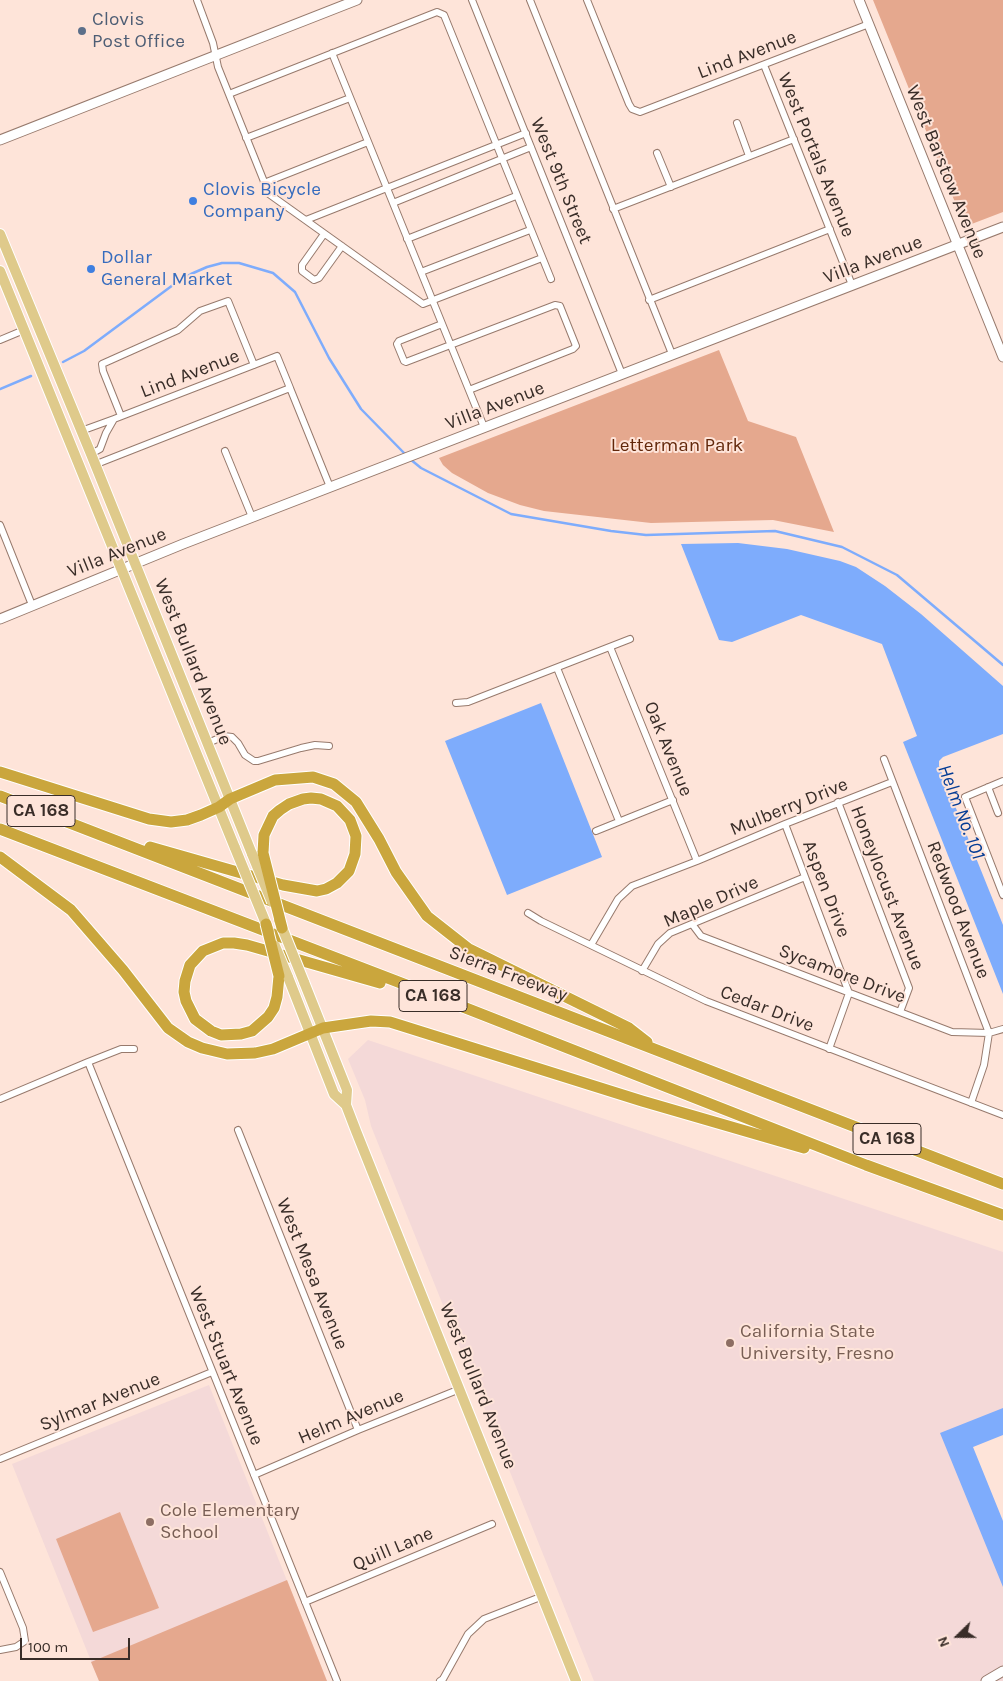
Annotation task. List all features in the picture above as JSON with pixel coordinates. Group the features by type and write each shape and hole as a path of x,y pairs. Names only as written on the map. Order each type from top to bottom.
{"highway":[{"path":"0,772 149,819 171,822 187,820 275,780 313,777 334,784 356,802 379,839 396,872 427,916 469,949 629,1028 656,1050"},
{"name":"Sierra Freeway","path":"0,796 1003,1184"},
{"path":"81,827 283,885 317,891 337,883 349,871 355,854 356,836 350,820 337,806 321,799 311,798 295,801 273,816 264,835 258,853 282,928"},
{"name":"CA 168","path":"0,829 453,1003 866,1165 1003,1215"},
{"path":"0,857 71,910 123,970 161,1020 176,1035 214,1052 242,1054 273,1049 323,1028 371,1021 390,1022 651,1103 866,1165"},
{"path":"266,924 283,976 274,1008 268,1017 252,1031 241,1034 221,1035 211,1031 195,1019 186,1001 184,992 187,973 196,957 211,947 234,942 453,1003"}],"main road":[{"path":"0,140 357,0"},
{"name":"West Barstow Avenue","path":"859,0 1003,357"},
{"name":"Villa Avenue","path":"0,619 121,568 392,462 1003,227"},
{"name":"West Bullard Avenue","path":"0,234 82,431 94,465 230,799 258,853"},
{"path":"0,253 4,257 10,258"},
{"name":"West Bullard Avenue","path":"0,271 266,924"},
{"path":"24,330 33,334 44,361 64,391"},
{"path":"168,682 191,716 200,739 208,743"},
{"name":"West Bullard Avenue","path":"282,928 346,1090 346,1105 576,1681"},
{"name":"West Bullard Avenue","path":"283,976 310,1034 334,1094 346,1105"},
{"path":"986,1681 1003,1671"}],"street":[{"path":"197,0 214,43 218,67 269,194 423,304 542,258"},
{"name":"West 9th Street","path":"472,0 622,374"},
{"path":"530,0 672,354"},
{"name":"Lind Avenue","path":"588,0 629,104 636,112 646,111 869,24"},
{"path":"229,94 437,12 444,15 550,279"},
{"path":"332,53 484,428"},
{"name":"West Portals Avenue","path":"764,65 852,285"},
{"path":"246,138 350,98"},
{"path":"737,123 749,156"},
{"path":"306,220 526,133"},
{"path":"613,210 794,139"},
{"path":"264,182 368,142"},
{"path":"393,203 531,147"},
{"path":"657,152 671,187"},
{"path":"407,239 516,196"},
{"path":"649,300 830,229"},
{"path":"421,272 530,230"},
{"path":"324,234 302,265 302,271 314,280 319,278 342,246"},
{"path":"91,454 100,449 106,433 118,418 102,371 102,364 178,330 200,311 228,301 254,365"},
{"path":"442,324 399,341 397,344 404,361 406,362 555,305 560,306 576,346 573,350 469,390"},
{"path":"0,340 24,330"},
{"name":"Lind Avenue","path":"82,431 277,356 290,388"},
{"path":"94,465 290,388 330,487"},
{"path":"225,451 252,517"},
{"path":"0,525 32,605"},
{"path":"456,703 468,702 630,639"},
{"name":"Oak Avenue","path":"610,647 698,862"},
{"path":"557,668 620,821"},
{"path":"208,743 224,736 232,737 245,755 254,761 315,745 329,746"},
{"name":"Redwood Avenue","path":"884,759 989,1033"},
{"path":"1003,781 965,797 1003,895"},
{"name":"Mulberry Drive","path":"591,945 618,899 632,886 698,862 838,802 892,782"},
{"path":"988,788 998,813"},
{"path":"596,831 673,800"},
{"name":"Honeylocust Avenue","path":"838,802 909,988 900,1012"},
{"name":"Aspen Drive","path":"785,824 849,993"},
{"name":"Maple Drive","path":"642,971 658,944 670,933 805,877"},
{"name":"Cedar Drive","path":"528,913 706,1001 1003,1115"},
{"name":"Sycamore Drive","path":"692,924 701,936 952,1032 989,1033"},
{"path":"829,1048 849,993"},
{"path":"971,1102 984,1065 989,1033 1003,1029"},
{"path":"0,1099 88,1062 121,1050 134,1049"},
{"name":"West Stuart Avenue","path":"88,1062 337,1681"},
{"name":"West Mesa Avenue","path":"238,1130 358,1430"},
{"name":"Sylmar Avenue","path":"0,1459 212,1372"},
{"name":"Helm Avenue","path":"254,1475 460,1389"},
{"name":"Quill Lane","path":"305,1602 492,1524"},
{"path":"0,1572 23,1628 24,1641 16,1647 0,1650"},
{"path":"442,1680 468,1634 484,1619 542,1596"}],"shaded area":[{"name":"California State University, Fresno","path":"368,1040 1003,1252 1003,1434 971,1448 1003,1525 1003,1681 594,1681 371,1126 365,1100 348,1059"},
{"name":"Cole Elementary School","path":"209,1385 327,1681 99,1681 12,1464"}],"green space":[{"path":"873,0 1003,0 1003,212 969,225 963,222"},
{"name":"Letterman Park","path":"719,350 748,421 796,437 834,532 773,520 651,523 544,511 520,505 488,493 452,473 443,465 439,458"},
{"path":"120,1512 159,1608 93,1632 56,1539"},
{"path":"287,1580 327,1681 99,1681 91,1662"}],"water":[{"path":"738,543 787,549 840,561 856,567 885,586 921,614 1003,686 1003,734 943,757 939,761 939,766 1003,925 1003,994 903,742 917,736 882,644 801,615 732,642 719,640 681,544"},
{"path":"541,703 602,857 507,895 445,741"},
{"path":"1003,1408 1003,1435 973,1447 1003,1521 1003,1587 940,1433"}],"waterway":[{"path":"63,362 84,351 177,282 191,274 222,263 239,263 273,273 295,292 329,358 361,409 406,455"},
{"path":"0,389 31,376"},
{"path":"410,459 421,468 511,514 646,535 775,531 842,547 897,575 1003,665"}],"place":[{"name":"Clovis Post Office","path":"82,31"},
{"name":"Clovis Bicycle Company","path":"193,201"},
{"name":"Dollar General Market","path":"91,269"},
{"name":"California State University, Fresno","path":"730,1343"},
{"name":"Cole Elementary School","path":"150,1522"}],"water label":[{"name":"Helm No. 101","path":"961,812"}]}
